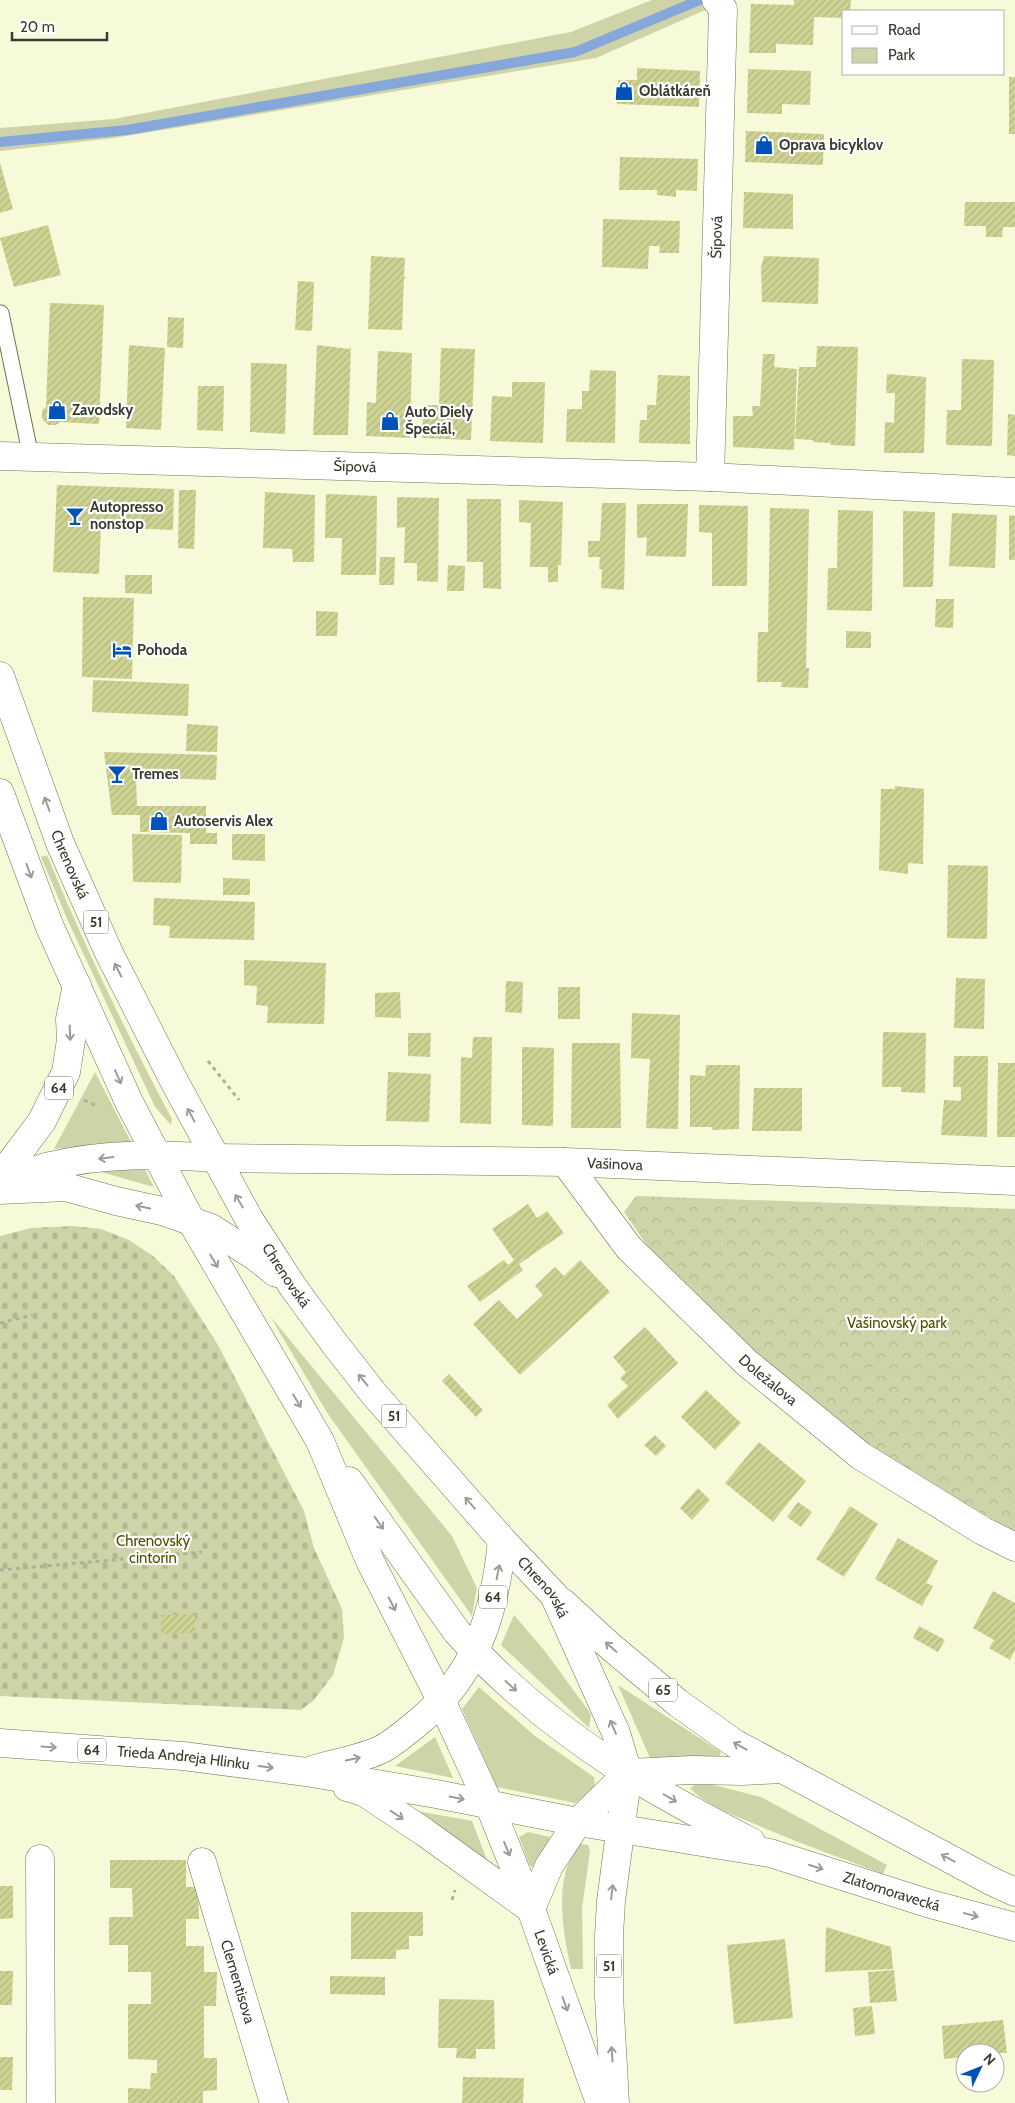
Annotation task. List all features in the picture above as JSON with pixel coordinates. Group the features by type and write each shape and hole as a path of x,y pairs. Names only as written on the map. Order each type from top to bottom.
{"main road":[{"name":"Šípová","path":"710,478 720,4"},
{"name":"Šípová","path":"0,456 710,478 1015,492"},
{"name":"Chrenovská","path":"0,676 60,843 109,953 172,1080 249,1219 293,1287 374,1394 502,1540 554,1594 616,1733 628,1773 620,1828"},
{"path":"0,793 50,925 155,1154 190,1219 320,1441 457,1632 475,1653 552,1720 628,1773 770,1853"},
{"name":"64","path":"0,1177 42,1121 66,1072 71,1040 70,1019 77,985"},
{"name":"Vašinova","path":"0,1186 49,1166 112,1157 155,1154 214,1158 565,1162 1015,1181"},
{"name":"Doležalova","path":"565,1162 629,1248 747,1363 861,1456 983,1531 1015,1547"},
{"path":"0,1190 66,1187 190,1219 211,1228 249,1252 293,1287"},
{"path":"320,1441 370,1561 441,1700 489,1804"},
{"name":"64","path":"306,1772 364,1756 383,1748 424,1718 459,1680 475,1653 487,1622 499,1568 502,1540"},
{"name":"65","path":"554,1594 611,1647 678,1703 734,1742 991,1881 1015,1892"},
{"name":"Trieda Andreja Hlinku","path":"0,1743 183,1756 306,1772"},
{"path":"306,1772 364,1792 424,1832 531,1909 549,1866 578,1822 628,1773 783,1769"},
{"path":"306,1772 489,1804 578,1822 770,1853"},
{"name":"Levická","path":"489,1804 531,1909 600,2103"},
{"name":"51","path":"615,2103 609,1996 609,1935 620,1828"},
{"name":"Zlatomoravecká","path":"770,1853 927,1903 1015,1927"},
{"path":"40,1859 42,2103"},
{"name":"Clementisova","path":"202,1862 274,2103"}],"lane":[{"path":"1,313 31,457"}],"path":[{"path":"208,1062 239,1100"},
{"path":"0,1323 32,1315"},
{"path":"0,1570 202,1552"}],"green space":[{"path":"652,0 728,0 596,58 114,138 0,151 0,128 114,119 571,32"},
{"path":"47,855 106,988 172,1119 171,1125 155,1107 68,921 41,857"},
{"path":"95,1072 131,1142 54,1149"},
{"path":"142,1164 154,1187 101,1172 100,1167"},
{"name":"Vašinovský park","path":"636,1196 1015,1209 1015,1532 892,1462 816,1411 661,1266 624,1212"},
{"name":"Chrenovský cintorín","path":"73,1226 101,1229 129,1240 153,1256 174,1276 218,1345 304,1511 314,1548 342,1609 344,1638 333,1675 313,1701 301,1710 0,1696 0,1236 31,1228"},
{"path":"270,1316 452,1536 477,1588 472,1616 328,1414"},
{"path":"514,1615 544,1650 591,1714 589,1728 501,1645"},
{"path":"618,1685 721,1752 719,1759 654,1767"},
{"path":"479,1687 535,1736 594,1777 595,1789 575,1803 497,1787 462,1709"},
{"path":"435,1737 453,1778 395,1766"},
{"path":"695,1785 714,1785 761,1797 887,1865 883,1874 726,1812 696,1794 690,1788"},
{"path":"417,1811 472,1821 492,1873"},
{"path":"528,1832 550,1837 538,1868 530,1866 519,1837"},
{"path":"580,1844 588,1845 590,1851 582,1908 583,1969 571,1969 563,1921 563,1888 571,1857"}],"building":[{"path":"794,0 851,0 850,10 842,10 842,18 814,17 813,45 776,44 776,53 749,53 751,4 794,5"},
{"path":"637,68 700,71 699,107 617,104 618,80 637,80"},
{"path":"748,69 811,71 810,105 782,104 782,114 747,113"},
{"path":"1009,77 1015,77 1015,134 1009,134"},
{"path":"746,131 824,134 823,165 745,162"},
{"path":"620,157 698,159 697,191 676,190 676,197 657,195 657,190 619,190"},
{"path":"0,163 13,209 0,213"},
{"path":"744,192 793,194 793,229 743,228"},
{"path":"965,202 1015,202 1015,227 1003,227 1002,237 986,237 986,226 964,226"},
{"path":"603,219 680,221 679,253 659,253 660,246 649,246 648,269 602,267"},
{"path":"48,225 61,275 14,287 0,238"},
{"path":"371,256 405,258 404,276 407,279 404,278 402,330 368,329"},
{"path":"764,256 819,258 818,304 762,302 761,267"},
{"path":"298,281 314,282 312,331 295,330"},
{"path":"50,303 104,305 99,424 60,422 56,425 48,425 42,418 42,410 46,407"},
{"path":"168,317 184,318 183,348 167,347"},
{"path":"129,345 165,348 161,430 126,428"},
{"path":"317,345 350,349 351,346 348,435 313,435"},
{"path":"817,346 858,347 855,446 831,445 831,443 813,442 813,440 795,439 799,367 816,367"},
{"path":"441,348 475,349 471,440 422,438 423,405 439,405"},
{"path":"378,351 412,353 410,438 366,436 367,402 376,403"},
{"path":"763,354 775,354 774,367 797,369 794,450 733,447 733,416 753,416 752,406 760,406"},
{"path":"962,359 994,360 992,446 946,445 947,410 961,410"},
{"path":"251,363 287,364 285,434 250,432"},
{"path":"590,370 616,371 615,443 566,442 567,409 582,409 582,391 589,391"},
{"path":"887,374 926,377 924,453 884,453 885,422 894,423 895,393 886,393"},
{"path":"658,375 690,376 690,444 639,443 640,420 647,420 647,405 656,405"},
{"path":"512,382 545,382 543,443 490,441 492,396 512,397"},
{"path":"198,386 224,386 223,431 197,430"},
{"path":"1008,414 1015,415 1015,456 1007,455"},
{"path":"57,485 174,489 173,530 101,527 99,574 53,572"},
{"path":"179,490 196,490 194,549 178,548"},
{"path":"265,492 315,495 314,562 293,562 292,549 263,548"},
{"path":"326,494 377,496 376,575 341,575 342,538 325,538"},
{"path":"397,497 439,498 438,582 417,581 417,563 404,563 405,527 397,528"},
{"path":"467,499 501,499 501,589 483,588 483,562 467,562"},
{"path":"519,500 563,502 561,565 558,565 558,582 548,582 548,567 530,567 531,523 519,522"},
{"path":"602,503 626,503 624,590 601,588 602,569 599,569 600,557 588,557 588,541 600,541"},
{"path":"637,504 688,504 686,557 646,556 647,537 637,538"},
{"path":"699,505 748,506 747,586 712,586 712,533 699,532"},
{"path":"770,508 809,509 806,668 809,668 808,688 781,687 782,682 757,682 758,632 768,632"},
{"path":"838,510 873,511 872,611 827,610 828,568 837,568"},
{"path":"903,511 935,512 933,587 903,587"},
{"path":"952,513 997,515 995,568 949,566"},
{"path":"1009,515 1015,516 1015,560 1009,560"},
{"path":"380,557 395,557 394,585 379,585"},
{"path":"448,565 465,566 464,591 447,591"},
{"path":"125,575 152,575 152,594 125,593"},
{"path":"83,597 134,598 132,679 82,677"},
{"path":"936,599 954,599 953,628 935,627"},
{"path":"316,611 338,612 337,636 316,636"},
{"path":"846,631 871,632 871,648 846,648"},
{"path":"93,680 189,684 188,716 92,712"},
{"path":"187,724 218,726 217,752 186,751"},
{"path":"104,752 217,755 216,780 136,777 137,806 206,806 206,833 217,833 217,844 190,844 190,833 140,832 140,815 112,815"},
{"path":"895,786 924,789 923,864 908,863 908,874 879,870 881,789 895,789"},
{"path":"132,834 182,835 181,883 133,882"},
{"path":"232,834 265,834 265,861 232,860"},
{"path":"948,865 988,866 987,939 947,938"},
{"path":"223,878 250,879 250,895 223,895"},
{"path":"154,898 255,902 254,940 169,938 170,926 153,925"},
{"path":"244,960 326,963 324,1024 267,1023 268,1006 256,1005 257,986 244,985"},
{"path":"956,978 985,979 984,1029 954,1028"},
{"path":"506,981 523,982 522,1013 505,1012"},
{"path":"558,987 580,987 580,1019 558,1019"},
{"path":"400,992 401,1018 375,1017 375,993"},
{"path":"632,1013 680,1015 678,1129 646,1128 650,1059 631,1058"},
{"path":"883,1032 926,1033 925,1093 901,1092 901,1087 882,1087"},
{"path":"408,1033 431,1033 430,1057 408,1056"},
{"path":"473,1037 492,1037 491,1124 460,1123 461,1057 472,1058"},
{"path":"572,1043 620,1043 621,1128 571,1128"},
{"path":"522,1047 554,1048 553,1126 522,1125"},
{"path":"954,1056 988,1056 987,1137 941,1135 944,1100 961,1101 961,1087 953,1087"},
{"path":"998,1063 1015,1063 1015,1137 997,1137"},
{"path":"706,1065 740,1065 739,1129 712,1130 712,1127 690,1127 690,1075 705,1076"},
{"path":"388,1072 431,1074 429,1122 386,1121"},
{"path":"754,1088 802,1088 802,1131 752,1131"},
{"path":"528,1204 537,1218 547,1211 564,1233 519,1264 523,1270 480,1302 467,1286 504,1260 508,1265 514,1260 492,1229"},
{"path":"580,1260 610,1292 520,1375 473,1324 499,1300 517,1319 543,1295 535,1286 555,1267 564,1276"},
{"path":"645,1327 678,1363 618,1419 607,1405 628,1386 620,1378 626,1372 613,1357"},
{"path":"449,1374 483,1410 476,1417 442,1381"},
{"path":"706,1390 741,1423 715,1450 681,1417"},
{"path":"655,1435 666,1446 656,1456 644,1445"},
{"path":"759,1442 806,1481 773,1522 725,1483"},
{"path":"698,1488 710,1500 692,1520 680,1508"},
{"path":"798,1502 812,1512 801,1527 787,1517"},
{"path":"850,1506 878,1524 844,1577 816,1559"},
{"path":"898,1538 938,1561 926,1583 933,1586 922,1606 875,1579"},
{"path":"993,1591 1015,1603 1015,1650 1010,1660 989,1648 994,1640 973,1628"},
{"path":"195,1614 195,1633 161,1634 161,1615"},
{"path":"919,1626 945,1640 938,1652 913,1638"},
{"path":"110,1860 186,1860 186,1887 198,1887 199,1919 186,1919 186,1946 204,1946 204,1972 217,1972 216,2006 204,2006 204,2058 217,2058 217,2090 203,2091 203,2103 128,2103 128,2088 150,2089 151,2073 157,2073 157,2060 128,2059 128,2004 151,2004 151,1972 128,1972 128,1945 109,1945 109,1917 133,1917 132,1888 110,1888"},
{"path":"0,1886 13,1886 13,1918 0,1919"},
{"path":"351,1912 423,1912 423,1936 409,1936 409,1949 396,1950 396,1959 351,1959"},
{"path":"826,1927 891,1947 893,1969 825,1972"},
{"path":"785,1939 793,2018 734,2024 727,1945"},
{"path":"894,1970 897,2001 870,2003 868,1972"},
{"path":"0,1971 13,1971 12,2005 0,2005"},
{"path":"330,1976 385,1977 385,1995 330,1994"},
{"path":"439,1999 494,2000 495,2049 476,2049 476,2059 456,2058 457,2048 438,2048"},
{"path":"872,2006 875,2034 855,2036 853,2008"},
{"path":"1003,2020 1007,2053 1005,2053 1005,2043 955,2043 955,2058 944,2059 942,2026"},
{"path":"0,2057 13,2057 12,2090 0,2090"},
{"path":"463,2077 524,2078 523,2103 462,2103"}],"waterway":[{"path":"0,142 127,130 575,52 700,0"}],"place":[{"name":"Oblátkáreň","path":"624,91"},
{"name":"Oprava bicyklov","path":"764,145"},
{"name":"Zavodsky","path":"57,410"},
{"name":"Auto Diely Špeciál,","path":"390,421"},
{"name":"Autopresso nonstop","path":"75,516"},
{"name":"Pohoda","path":"122,650"},
{"name":"Tremes","path":"117,774"},
{"name":"Autoservis Alex","path":"159,821"}]}
